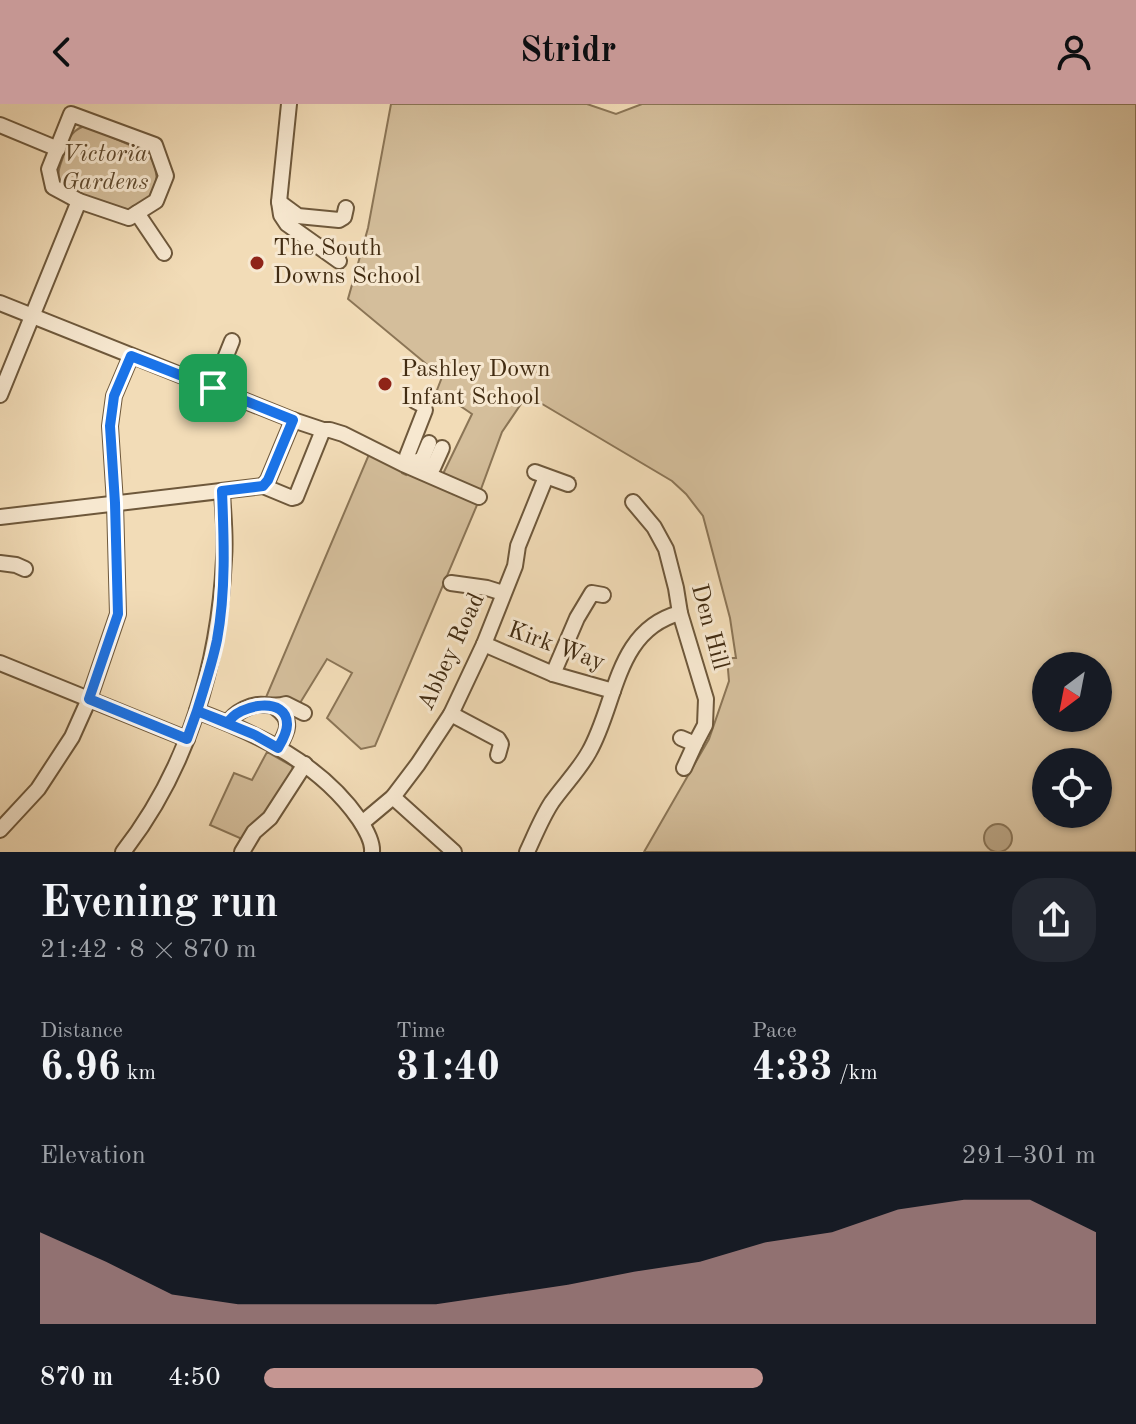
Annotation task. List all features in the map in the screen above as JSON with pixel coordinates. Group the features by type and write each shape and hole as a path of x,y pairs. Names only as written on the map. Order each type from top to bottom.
{"street":[{"path":"289,104 279,202 281,215 287,224 339,261"},
{"path":"71,114 155,145 166,176 156,201 129,218 79,201 53,187 49,169 71,114"},
{"path":"0,125 58,149"},
{"path":"0,395 79,201"},
{"path":"279,202 298,216 339,220 344,217 346,208"},
{"path":"137,213 164,253"},
{"path":"0,303 293,420 343,434 479,497"},
{"path":"213,388 232,341"},
{"path":"0,830 38,789 72,737 89,699 118,614 110,426 114,396 131,356"},
{"path":"407,464 425,410 415,401"},
{"path":"263,486 293,420"},
{"path":"0,517 263,486 296,497 323,430"},
{"path":"407,464 435,445"},
{"name":"Abbey Road","path":"362,823 393,797 451,714 484,644 515,566 518,546 541,474 568,484"},
{"path":"123,852 172,775 207,679 217,637 225,557 222,491"},
{"name":"Den Hill","path":"635,512 654,527 666,549 680,613 706,699 705,725 688,741 684,768"},
{"path":"0,563 25,569"},
{"path":"451,583 503,593"},
{"path":"553,674 577,618 594,590"},
{"path":"527,852 551,803 592,748 634,643 658,621 680,613"},
{"name":"Kirk Way","path":"484,644 553,674 613,691"},
{"path":"0,663 187,739"},
{"path":"228,723 231,718 253,706 265,704 276,708 288,721 278,748"},
{"path":"276,708 286,704 304,713"},
{"path":"197,711 255,735 305,764 336,789 362,823 373,845 372,852"},
{"path":"451,714 498,739 501,744 498,755"},
{"path":"242,852 254,832 270,818 305,764"},
{"path":"393,797 454,852"}],"green space":[{"path":"391,104 587,104 616,114 642,104 1136,104 1136,852 644,852 709,739 729,681 727,658 736,658 730,618 703,516 672,481 527,395 502,432 481,489 475,492 441,478 472,414 437,390 442,377 348,299 368,228"},
{"name":"Victoria Gardens","path":"82,127 89,127 148,153 156,177 154,193 149,200 134,209 118,208 83,196 64,185 59,177 60,166 69,139"},
{"path":"370,452 400,465 402,473 406,475 409,468 474,498 477,505 375,746 361,749 327,718 352,673 327,659 300,703 264,702"},
{"path":"267,752 292,766 293,770 270,807 242,839 210,825 234,773 252,780"}],"shaded area":[{"path":"998,824 1008,828 1012,838 1008,848 998,852 988,848 984,838 988,828"}],"place":[{"name":"The South Downs School","path":"257,263"},
{"name":"Pashley Down Infant School","path":"385,384"}],"route":[{"path":"213,388 131,356 114,396 110,426 118,614 89,699 187,739 197,711 278,748 288,721 276,708 265,704 253,706 231,718 228,723 197,711 217,637 225,557 222,491 263,486 293,420 213,388"}]}
